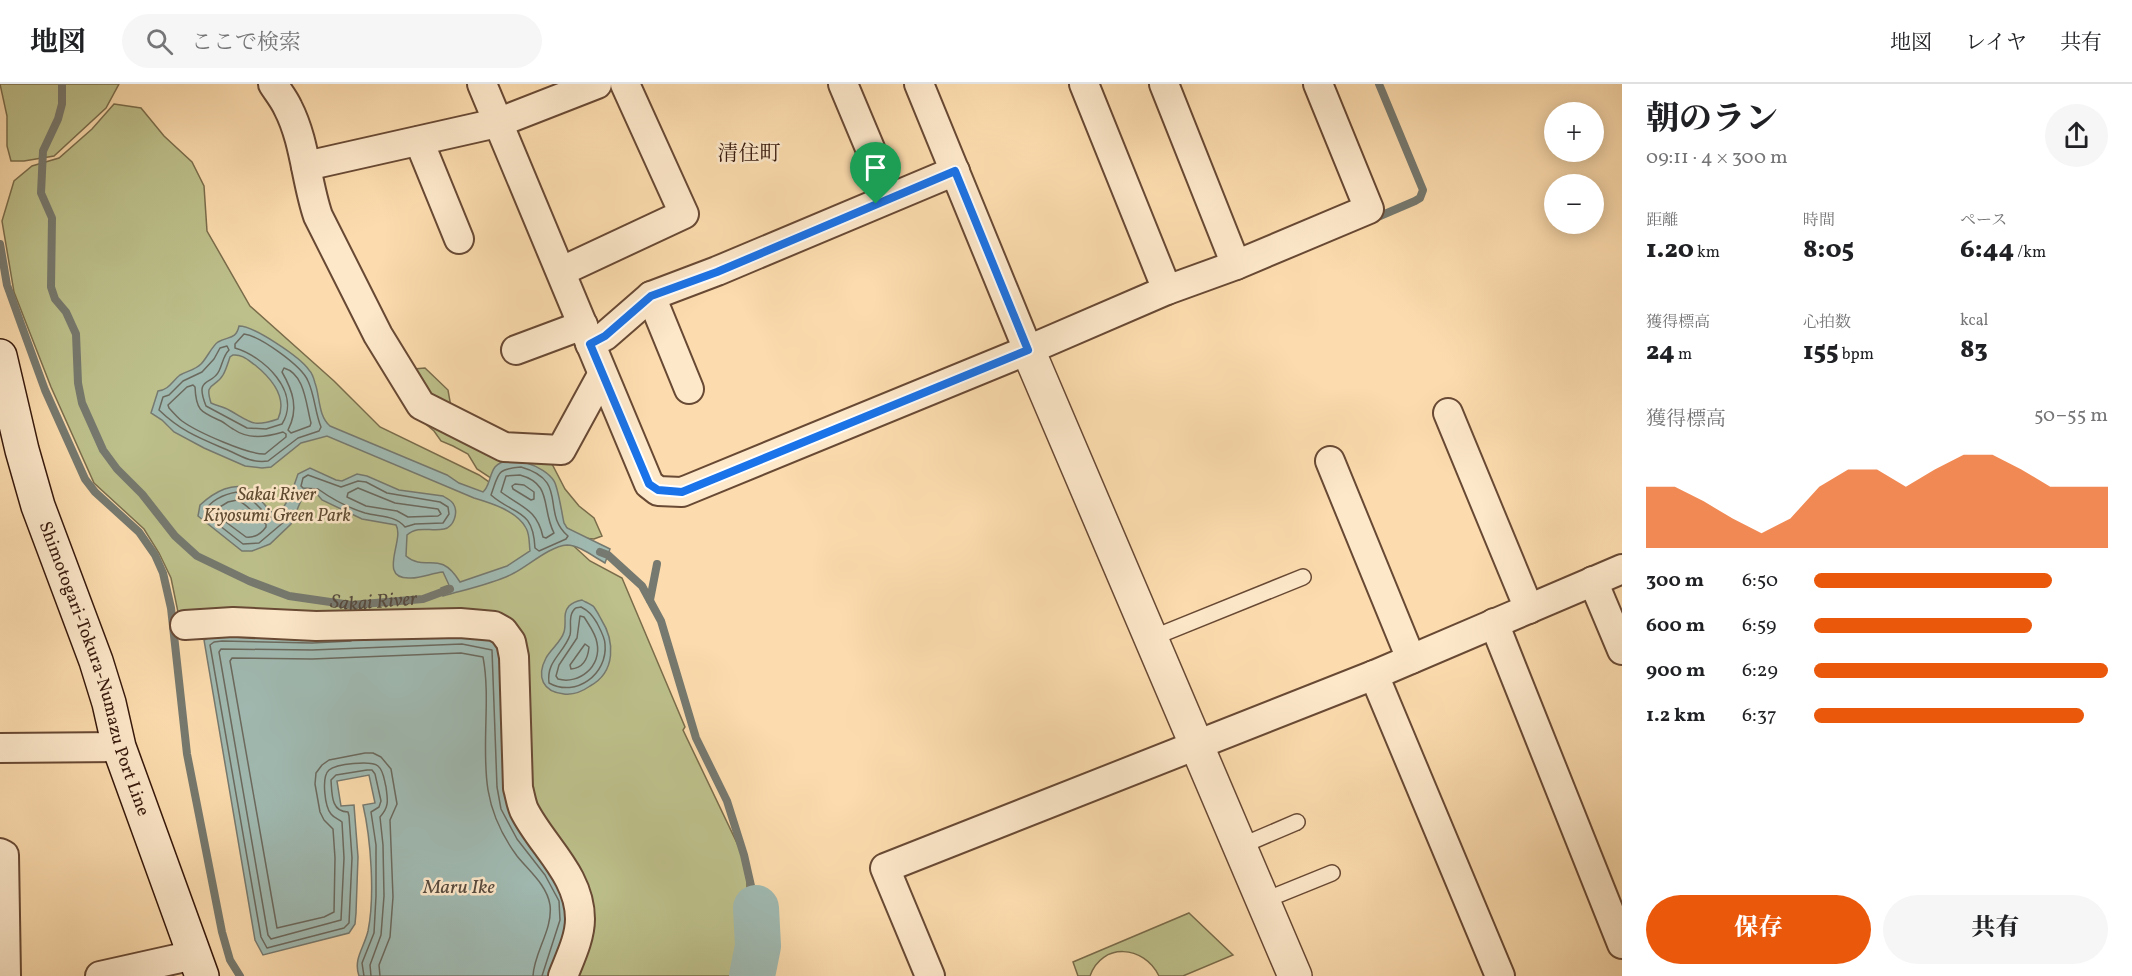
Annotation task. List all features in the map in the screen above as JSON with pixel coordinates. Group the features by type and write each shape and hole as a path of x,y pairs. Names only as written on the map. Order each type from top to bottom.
{"street":[{"path":"273,84 288,107 298,132 318,216 378,335 421,405 504,447 561,450 602,375"},
{"path":"482,84 649,484 658,490 682,492 1028,350 1167,290 1236,265 1369,209 1318,84"},
{"path":"306,166 497,123 597,84"},
{"path":"562,272 684,214 625,84"},
{"path":"843,84 877,165"},
{"path":"919,84 1028,350 1295,976"},
{"path":"1084,84 1167,290"},
{"path":"1164,84 1236,265"},
{"path":"419,141 459,239"},
{"path":"516,350 586,334 605,336 651,296 717,272 955,171"},
{"path":"651,296 689,389"},
{"name":"Shimotogari-Tokura-Numazu Port Line","path":"0,356 38,506 96,661 119,747 198,966"},
{"path":"1448,413 1529,609"},
{"path":"1330,461 1411,659"},
{"path":"930,976 885,868 1374,675 1622,569"},
{"path":"1593,580 1622,650"},
{"path":"184,625 233,622 316,626 460,623 494,626 503,631 511,642 514,657 518,788 523,808 564,868 578,904 579,926 563,976"},
{"path":"1494,623 1622,944"},
{"path":"1374,675 1500,976"},
{"path":"0,748 119,747"},
{"path":"0,853 4,855 6,976"},
{"path":"100,976 198,966"}],"lane":[{"path":"1152,638 1303,577"},
{"path":"1240,846 1297,822"},
{"path":"1263,901 1332,873"}],"green space":[{"path":"0,84 119,84 106,108 54,156 11,161 7,146 7,116"},
{"name":"Sakai River Kiyosumi Green Park","path":"114,104 141,108 164,136 192,162 204,186 207,231 250,306 334,381 380,427 479,475 553,527 590,561 622,578 685,727 683,730 747,864 747,948 739,976 568,976 530,803 509,665 180,634 171,578 159,553 144,529 94,483 51,387 14,292 2,221 14,181 32,166 59,158 92,129"},
{"path":"425,368 448,390 451,407 551,462 565,489 579,506 594,518 602,536 594,539 582,538 477,469 468,454 441,441 434,431 416,416 414,369"},
{"path":"1189,913 1233,955 1183,976 1159,976 1144,958 1134,953 1113,953 1104,957 1096,965 1090,976 1078,976 1073,962"}],"water":[{"path":"239,326 255,331 304,364 313,376 323,417 330,426 483,492 493,470 501,463 517,461 543,470 554,481 567,528 610,549 605,563 576,547 560,546 546,552 507,577 443,596 441,588 449,585 443,572 411,578 401,577 395,573 393,566 398,532 396,525 362,519 322,500 317,494 303,496 291,524 270,544 252,551 242,551 198,516 200,505 218,492 239,486 252,491 272,512 281,511 290,497 298,474 310,468 336,480 342,481 357,474 399,490 443,496 451,501 456,512 450,526 439,530 420,529 411,532 407,535 406,556 413,561 439,563 446,566 460,582 507,566 530,551 526,528 510,512 327,436 301,443 271,467 245,466 174,432 151,413 158,391 168,387 180,375 199,366 216,344 234,336","holes":["233,355 245,358 272,382 281,403 278,419 262,423 252,422 211,403 210,388 223,375"]},
{"path":"582,600 594,607 606,628 611,646 609,664 599,680 584,690 571,694 557,693 546,687 543,682 543,665 563,636 567,609"},
{"name":"Maru Ike","path":"405,632 501,638 510,786 572,898 555,976 359,976 357,964 368,931 372,885 370,851 363,805 375,803 369,775 337,781 341,806 354,805 358,857 356,913 355,924 349,933 263,955 255,940 204,640 213,636"}],"waterway":[{"name":"Sakai River","path":"62,84 62,104 58,119 43,151 41,193 52,218 51,287 55,299 66,312 76,334 78,383 82,403 103,450 117,469 142,494 175,536 197,556 249,581 289,596 351,605 423,599 450,589"},
{"path":"1373,219 1415,201 1420,198 1423,190 1379,84"},
{"path":"0,244 7,285 21,324 45,390 85,479 95,492 139,532 155,555 163,573 171,608 187,754 222,932 230,960 240,976"},
{"name":"Sakai River","path":"600,552 608,555 642,586 661,621 696,738 727,801 744,855 756,908"},
{"path":"650,600 657,564"},
{"name":"Sakai River","path":"752,976 758,946 756,908"}],"district":[{"name":"清住町","path":"749,154"}],"route":[{"path":"955,171 1028,350 682,492 658,490 649,484 590,344 605,336 651,296 717,272 876,204 955,171"}]}
